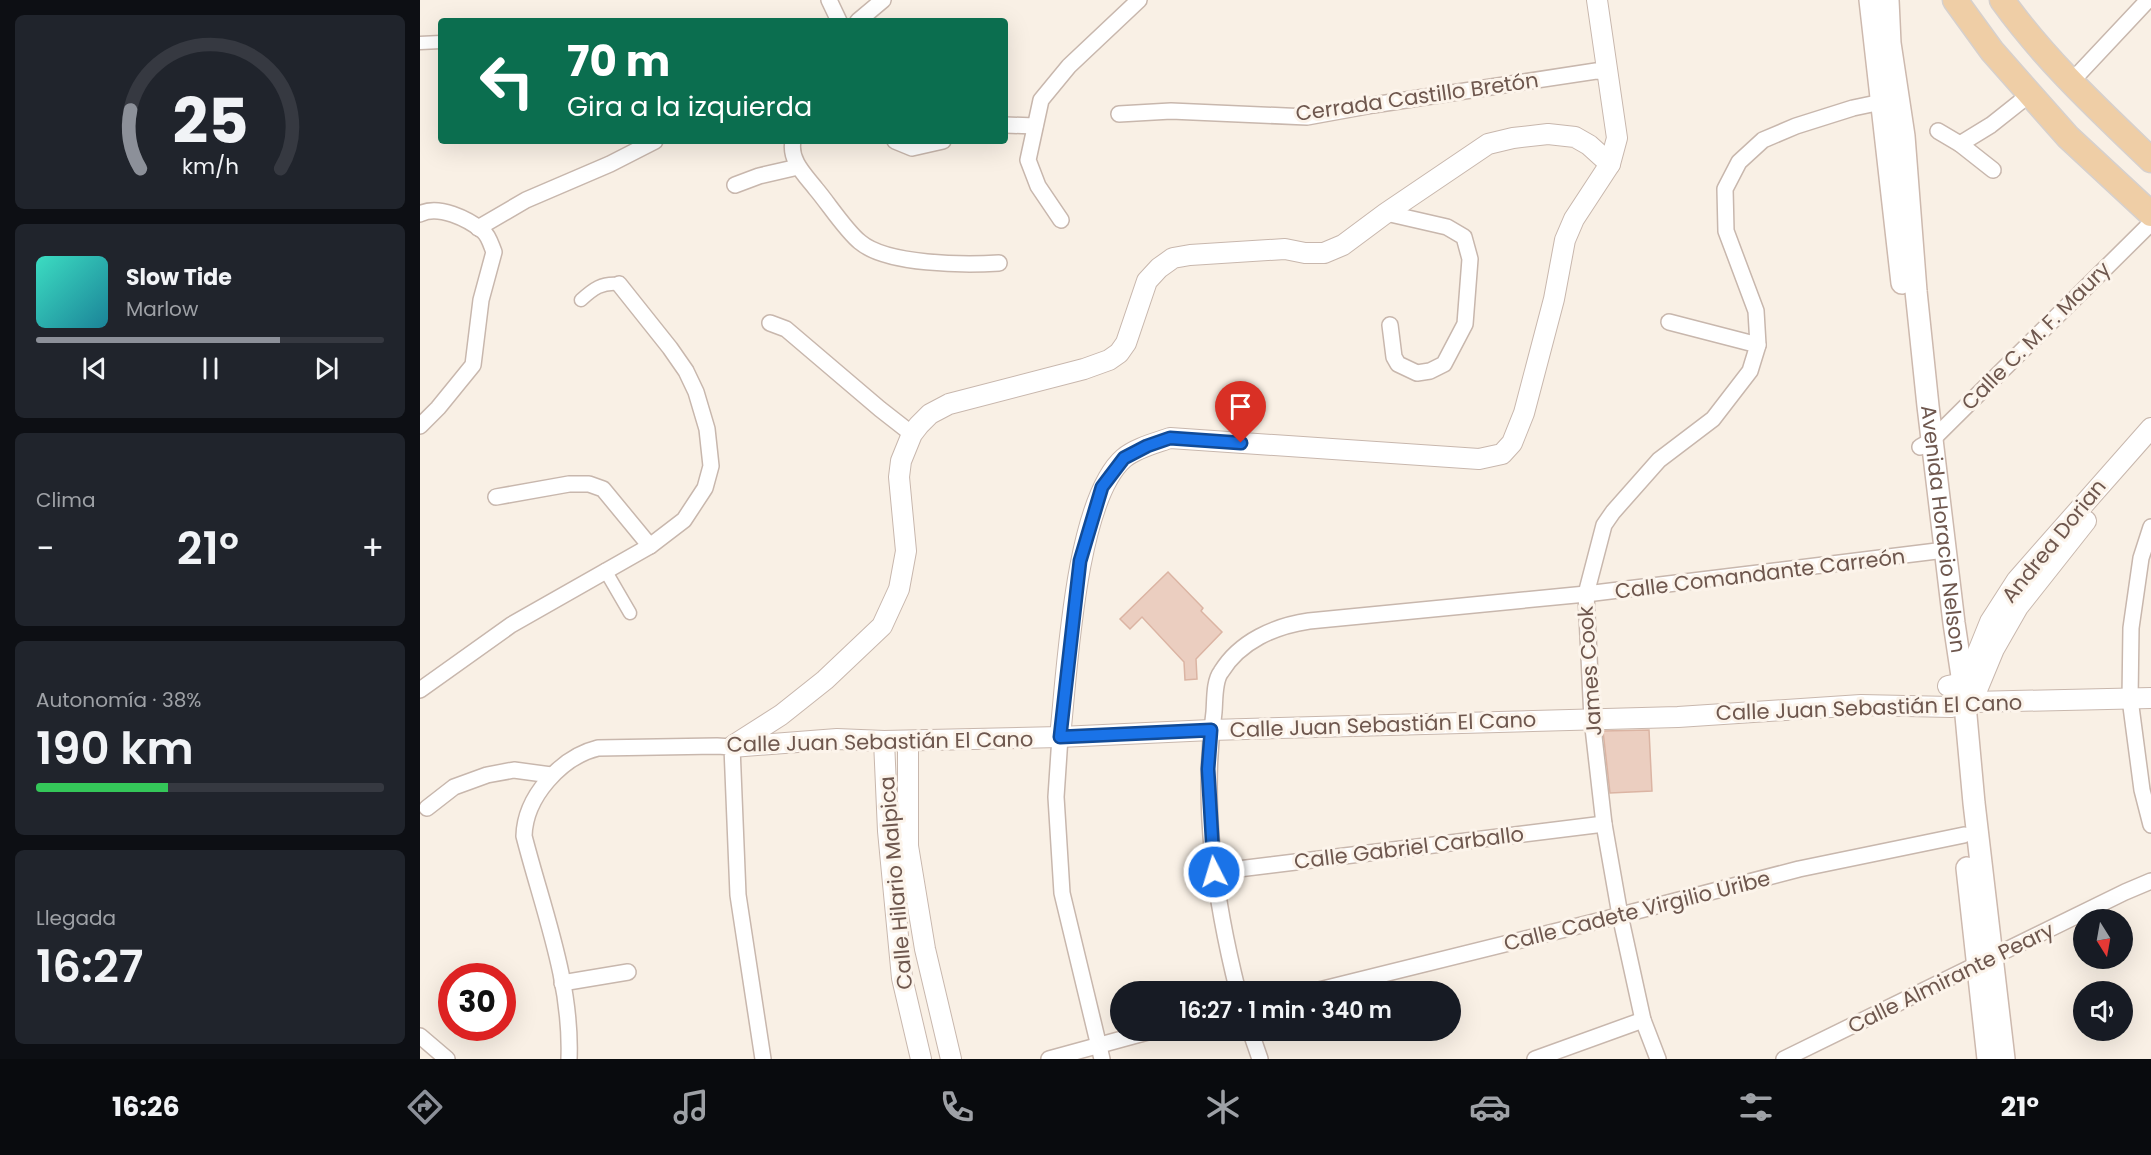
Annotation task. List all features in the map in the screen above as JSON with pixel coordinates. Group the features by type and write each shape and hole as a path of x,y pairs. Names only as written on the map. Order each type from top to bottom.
{"main road":[{"name":"Avenida Horacio Nelson","path":"1870,0 1891,100 1904,136 1926,443 1937,552 1974,803 1985,962 1988,1059"},
{"name":"Avenida Horacio Nelson","path":"1888,0 1891,100"},
{"path":"1955,0 1992,51 2068,137 2151,214"},
{"path":"2002,0 2024,30 2071,82 2151,160"},
{"name":"Avenida Horacio Nelson","path":"1960,696 1964,835 2004,1059"}],"street":[{"path":"829,0 838,18"},
{"path":"862,18 883,0"},
{"path":"1061,220 1038,186 1028,160 1041,100 1062,75 1139,0"},
{"path":"1100,1053 1062,893 1056,797 1060,737 1080,561 1102,487 1124,458 1147,446 1170,438 1479,459 1502,454 1512,443 1524,413 1554,299 1564,240 1574,219 1610,164 1617,138 1597,0"},
{"path":"2071,82 2148,0"},
{"path":"420,43 438,42"},
{"name":"Cerrada Castillo Bretón","path":"1119,114 1171,111 1307,117 1497,85 1596,71 1607,72"},
{"path":"1960,144 1991,125 2030,94"},
{"name":"James Cook","path":"1658,1059 1643,1020 1620,915 1604,824 1592,719 1586,594 1604,525 1613,512 1659,460 1713,419 1750,371 1758,345 1756,312 1725,231 1725,189 1739,162 1763,141 1796,126 1853,108 1891,100"},
{"path":"1008,125 1035,126"},
{"path":"1938,131 1960,144 1993,170"},
{"path":"763,1059 738,895 732,747 781,715 825,680 882,626 899,590 906,551 899,477 901,461 912,434 930,414 949,404 1084,369 1109,360 1119,353 1126,343 1147,281 1173,258 1285,249 1305,253 1324,253 1342,245 1488,144 1514,138 1548,134 1575,137 1589,145 1610,164"},
{"path":"478,228 526,200 610,164 649,144"},
{"path":"792,144 791,148 798,167 861,243 890,256 959,266 999,264"},
{"path":"902,144 912,148 930,144"},
{"path":"735,184 798,167"},
{"path":"420,214 434,211 450,213 484,232 494,252 481,300 473,365 420,426"},
{"path":"1386,213 1447,226 1464,237 1470,259 1465,324 1444,364 1430,371 1417,373 1398,364 1394,357 1390,325"},
{"name":"Calle C. M. F. Maury","path":"1926,443 2151,223"},
{"path":"420,690 511,624 650,546 684,520 705,488 711,466 707,429 696,392 686,371 657,330 619,284 608,283 594,287 581,300"},
{"path":"1669,322 1758,345"},
{"path":"770,323 786,329 912,434"},
{"name":"Andrea Dorian","path":"1960,696 1990,622 2017,580 2151,428"},
{"path":"1960,696 1994,649 2018,607 2072,537 2151,448"},
{"path":"496,497 569,484 589,484 603,489 650,546"},
{"path":"2151,527 2140,558 2131,628 2130,699 2142,790 2151,825"},
{"name":"Calle Comandante Carreón","path":"1235,981 1225,940 1214,872 1208,769 1219,674 1247,644 1289,624 1586,594 1937,552"},
{"path":"605,570 630,613"},
{"name":"Calle Juan Sebastián El Cano","path":"551,775 585,752 598,748 732,747 837,739 908,741 1678,717 1960,696 2151,698"},
{"name":"Calle Hilario Malpica","path":"884,741 888,831 902,978 921,1059"},
{"name":"Calle Hilario Malpica","path":"908,741 908,846 925,949 951,1059"},
{"path":"427,808 454,788 487,775 514,771 551,775 535,800 524,825 524,836 555,944 570,1029 569,1059"},
{"name":"Calle Gabriel Carballo","path":"1214,872 1604,824"},
{"name":"Calle Cadete Virgilio Uribe","path":"1355,981 1799,869 1964,835"},
{"name":"Calle Almirante Peary","path":"1784,1059 2151,881"},
{"path":"562,983 628,972"},
{"path":"1535,1059 1643,1020"},
{"path":"420,1036 447,1059"},
{"path":"1049,1059 1100,1053 1129,1041"},
{"path":"1254,1041 1260,1059"}],"building":[{"path":"1168,572 1203,608 1201,611 1222,632 1196,659 1197,679 1185,680 1184,662 1142,617 1130,629 1120,619"},
{"path":"1649,730 1652,791 1610,793 1603,731"}],"route":[{"path":"1214,872 1208,769 1211,730 1060,737 1080,561 1102,487 1124,458 1147,446 1170,438 1241,443"}]}
